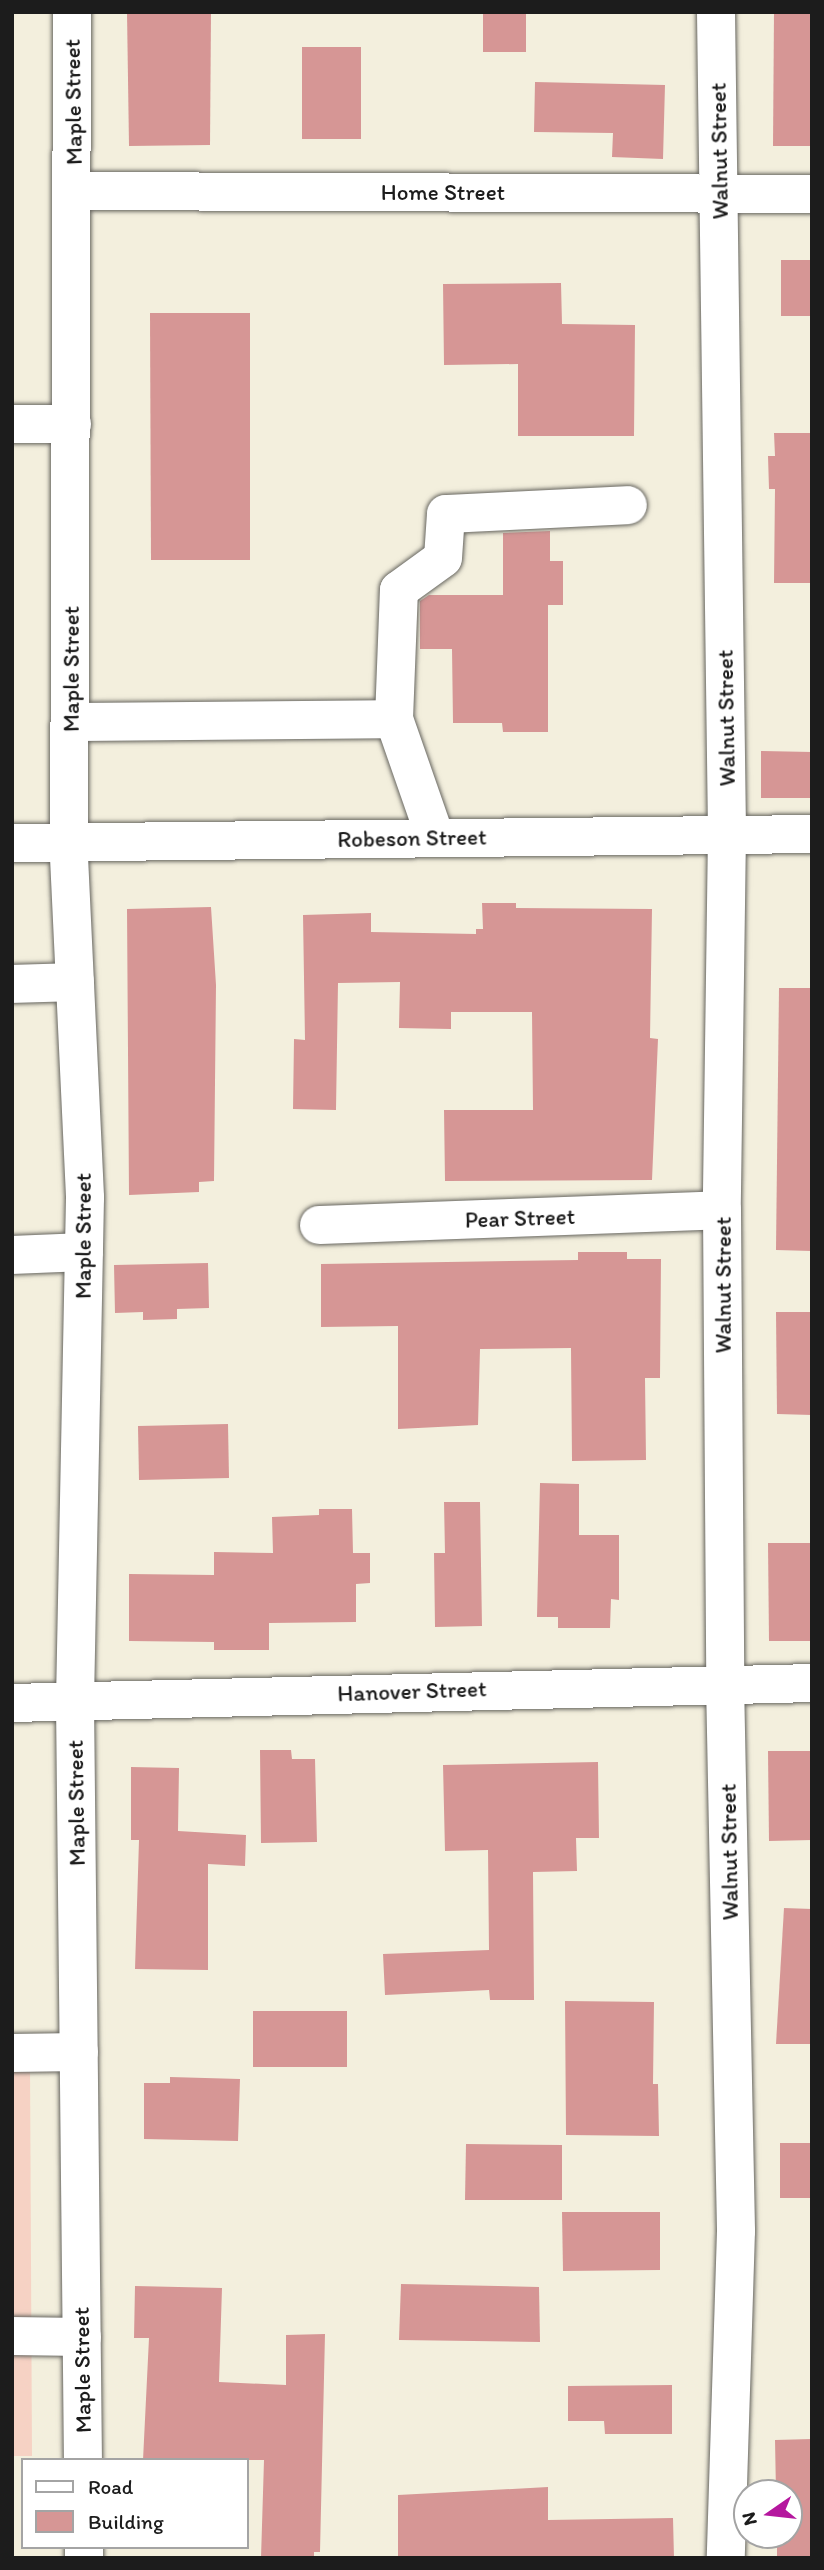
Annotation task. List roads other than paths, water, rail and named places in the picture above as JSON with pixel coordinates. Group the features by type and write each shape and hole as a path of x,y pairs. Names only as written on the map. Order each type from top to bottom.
{"street":[{"name":"Maple Street","path":"72,12 74,191 69,844 84,1252 75,1701 83,2458"},
{"name":"Walnut Street","path":"716,12 721,193 727,833 722,1210 725,1682 736,2231 726,2558"},
{"name":"Home Street","path":"74,191 812,194"},
{"path":"12,424 72,424"},
{"path":"435,837 394,719 399,590 443,558 446,514 628,505"},
{"path":"70,722 394,719"},
{"name":"Robeson Street","path":"12,843 812,834"},
{"path":"12,984 75,982"},
{"name":"Pear Street","path":"318,1225 722,1210"},
{"path":"12,1255 84,1252"},
{"name":"Hanover Street","path":"12,1703 725,1682 812,1683"},
{"path":"12,2053 79,2052"},
{"path":"12,2336 82,2337"}]}
